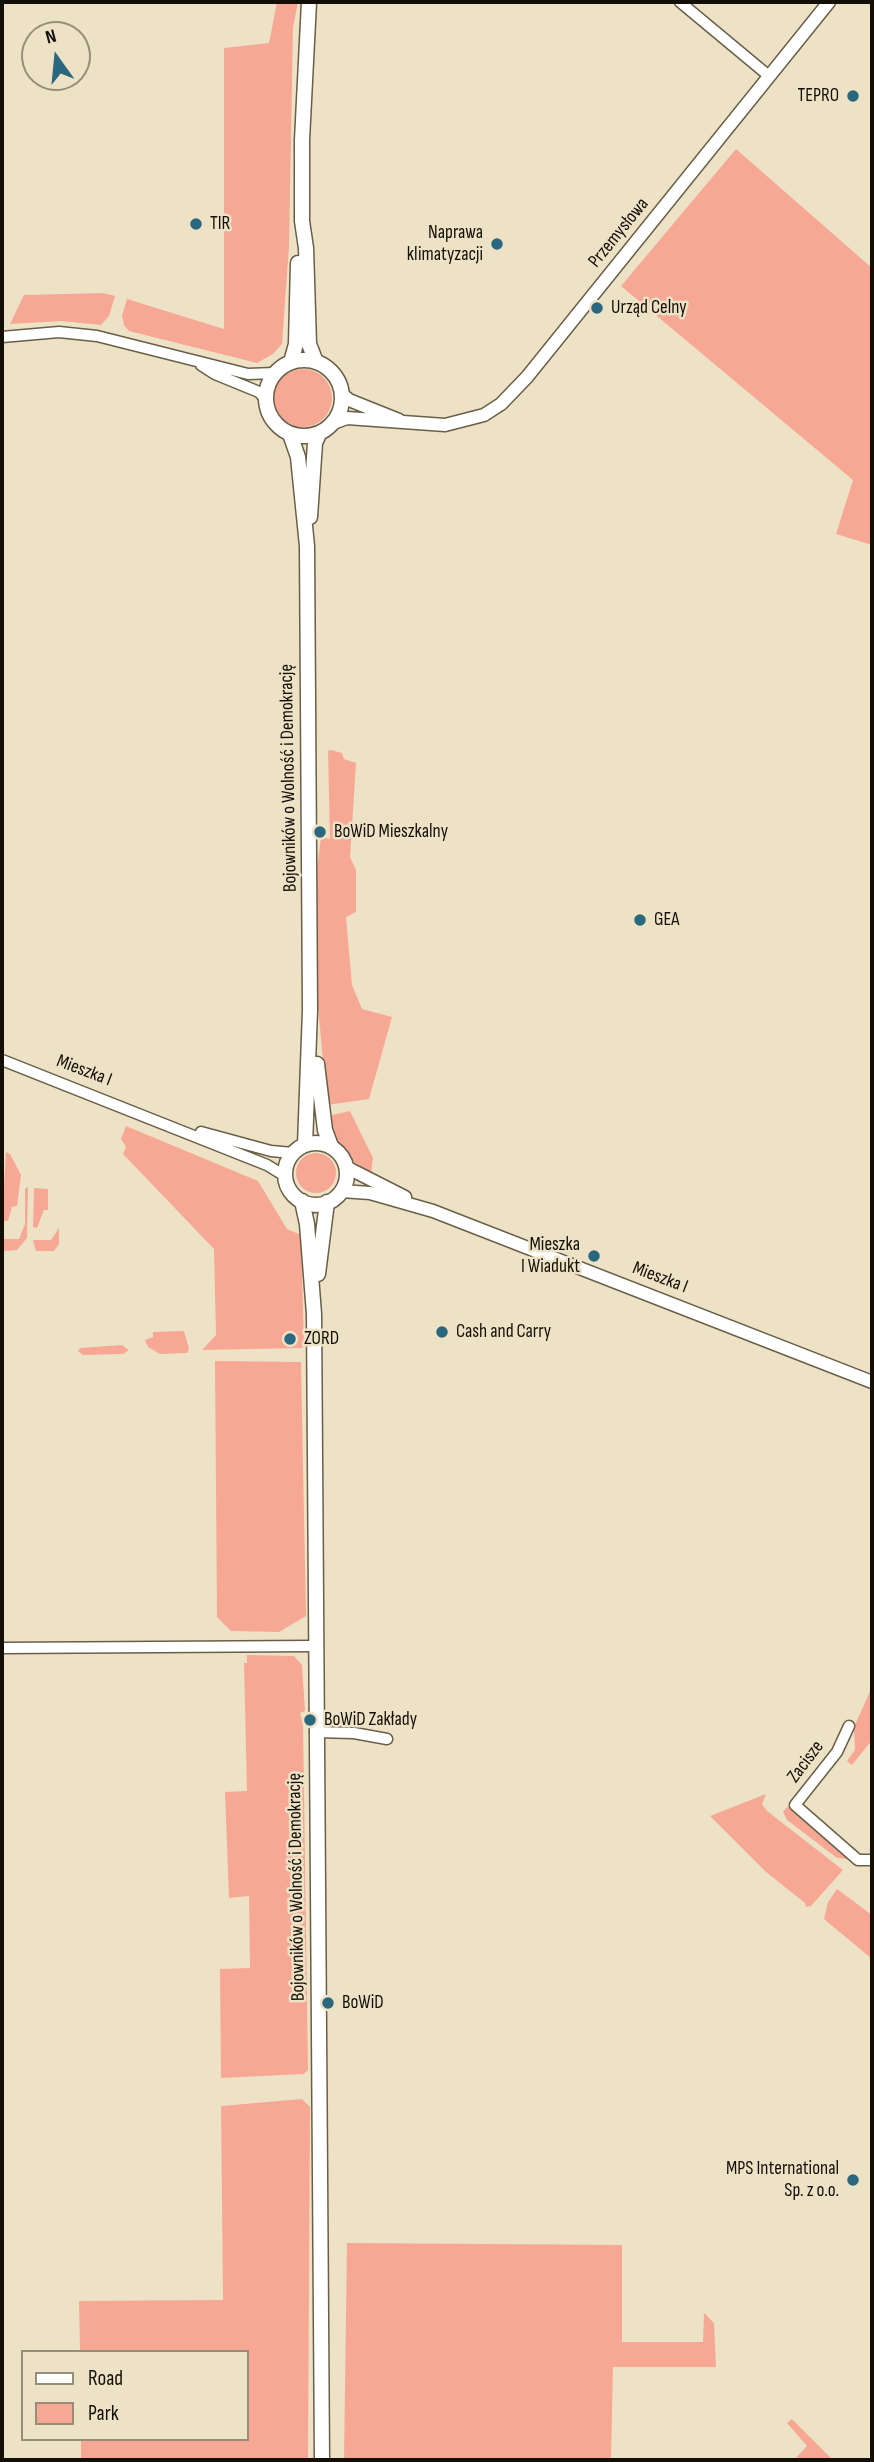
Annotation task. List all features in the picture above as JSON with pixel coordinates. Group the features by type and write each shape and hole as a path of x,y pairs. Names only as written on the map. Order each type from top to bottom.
{"main road":[{"path":"291,362 296,344 309,2"},
{"path":"302,221 306,248 309,344 316,362"},
{"path":"291,362 316,362 331,371 342,394 339,415 319,434 305,437 290,434 272,420 265,400 268,386 275,373 291,362"},
{"name":"Bojowników o Wolność i Demokrację","path":"290,434 298,457 307,546"},
{"name":"Bojowników o Wolność i Demokrację","path":"299,1149 310,1010 307,546 315,443 319,434"},
{"name":"Bojowników o Wolność i Demokrację","path":"310,1010 322,1113 331,1146"},
{"path":"322,1143 331,1146 338,1152 346,1167 341,1191 327,1202 310,1204 302,1201 294,1195 285,1176 287,1164 299,1149 322,1143"},
{"name":"Bojowników o Wolność i Demokrację","path":"302,1201 307,1224 314,1314 314,1646 322,2460"},
{"name":"Bojowników o Wolność i Demokrację","path":"314,1314 327,1202"}],"street":[{"path":"680,2 769,76"},
{"name":"Przemysłowa","path":"333,423 347,418 428,425 458,424 484,415 501,404 527,377 829,2"},
{"path":"2,337 59,332 97,336 258,376 275,373"},
{"path":"199,363 215,374 259,392 265,400"},
{"name":"Przemysłowa","path":"342,394 402,422"},
{"name":"Mieszka I","path":"2,1060 267,1165 285,1176"},
{"name":"Mieszka I","path":"152,1118 271,1151 299,1149"},
{"name":"Mieszka I","path":"346,1167 433,1211"},
{"name":"Mieszka I","path":"341,1191 370,1193 433,1211 872,1382"},
{"path":"2,1648 314,1646"},
{"name":"Zacisze","path":"849,1726 837,1752 795,1805 858,1860 872,1860"},
{"path":"315,1732 354,1733 387,1739"}],"green space":[{"path":"277,2 298,2 293,27 289,246 282,344 273,354 257,363 129,331 122,316 127,299 224,329 224,48 269,43"},
{"path":"736,149 872,268 872,545 836,534 853,480 621,286"},
{"path":"103,293 115,296 109,316 101,325 62,321 10,324 24,295"},
{"path":"303,369 319,374 327,382 332,398 327,414 319,422 303,427 287,422 279,414 274,398 279,382 287,374"},
{"path":"328,751 342,753 344,759 356,763 350,857 356,870 356,912 346,917 352,985 362,1009 392,1017 369,1099 327,1105 318,1006 316,878 321,837 330,839"},
{"path":"350,1111 373,1158 371,1173 351,1160 333,1139 328,1116"},
{"path":"126,1126 258,1181 287,1229 301,1235 302,1348 202,1350 216,1335 214,1249 123,1154 126,1147 121,1139"},
{"path":"6,1152 10,1154 21,1175 17,1206 12,1207 8,1221 2,1221"},
{"path":"316,1153 330,1159 336,1173 330,1187 316,1193 302,1187 296,1173 302,1159"},
{"path":"28,1187 27,1238 17,1250 5,1251 2,1248 2,1239 19,1239 25,1224 25,1189"},
{"path":"34,1188 48,1189 48,1210 44,1210 37,1228 33,1227"},
{"path":"59,1228 59,1244 54,1251 36,1251 33,1240 51,1240"},
{"path":"184,1331 189,1349 187,1353 160,1354 148,1347 145,1340 153,1337 153,1332"},
{"path":"122,1345 129,1350 123,1354 83,1355 78,1351 80,1348"},
{"path":"215,1361 301,1362 306,1616 279,1632 231,1631 217,1617"},
{"path":"247,1655 294,1656 302,1665 305,1711 300,1713 303,1724 308,2070 304,2074 221,2078 220,1969 250,1968 249,1896 229,1898 225,1792 247,1791 244,1663 247,1663"},
{"path":"872,1687 872,1740 852,1765 847,1761 855,1750 854,1727"},
{"path":"766,1794 762,1804 767,1811 843,1870 811,1906 806,1907 805,1903 766,1872 710,1816"},
{"path":"788,1806 849,1859 837,1858 787,1820 783,1812"},
{"path":"837,1889 872,1915 872,1959 824,1919 828,1902"},
{"path":"302,2099 310,2107 308,2460 81,2460 81,2441 248,2441 248,2350 80,2350 79,2301 223,2300 221,2106"},
{"path":"347,2243 622,2245 622,2342 703,2342 704,2313 714,2323 716,2367 613,2367 611,2460 344,2460"},
{"path":"792,2419 833,2460 794,2460 807,2446 787,2423"}],"place":[{"name":"TEPRO","path":"853,96"},
{"name":"TIR","path":"196,224"},
{"name":"Naprawa klimatyzacji","path":"497,244"},
{"name":"Urząd Celny","path":"597,308"},
{"name":"BoWiD Mieszkalny","path":"320,832"},
{"name":"GEA","path":"640,920"},
{"name":"Mieszka I Wiadukt","path":"594,1256"},
{"name":"Cash and Carry","path":"442,1332"},
{"name":"ZORD","path":"290,1339"},
{"name":"BoWiD Zakłady","path":"310,1720"},
{"name":"BoWiD","path":"328,2003"},
{"name":"MPS International Sp. z o.o.","path":"853,2180"}]}
